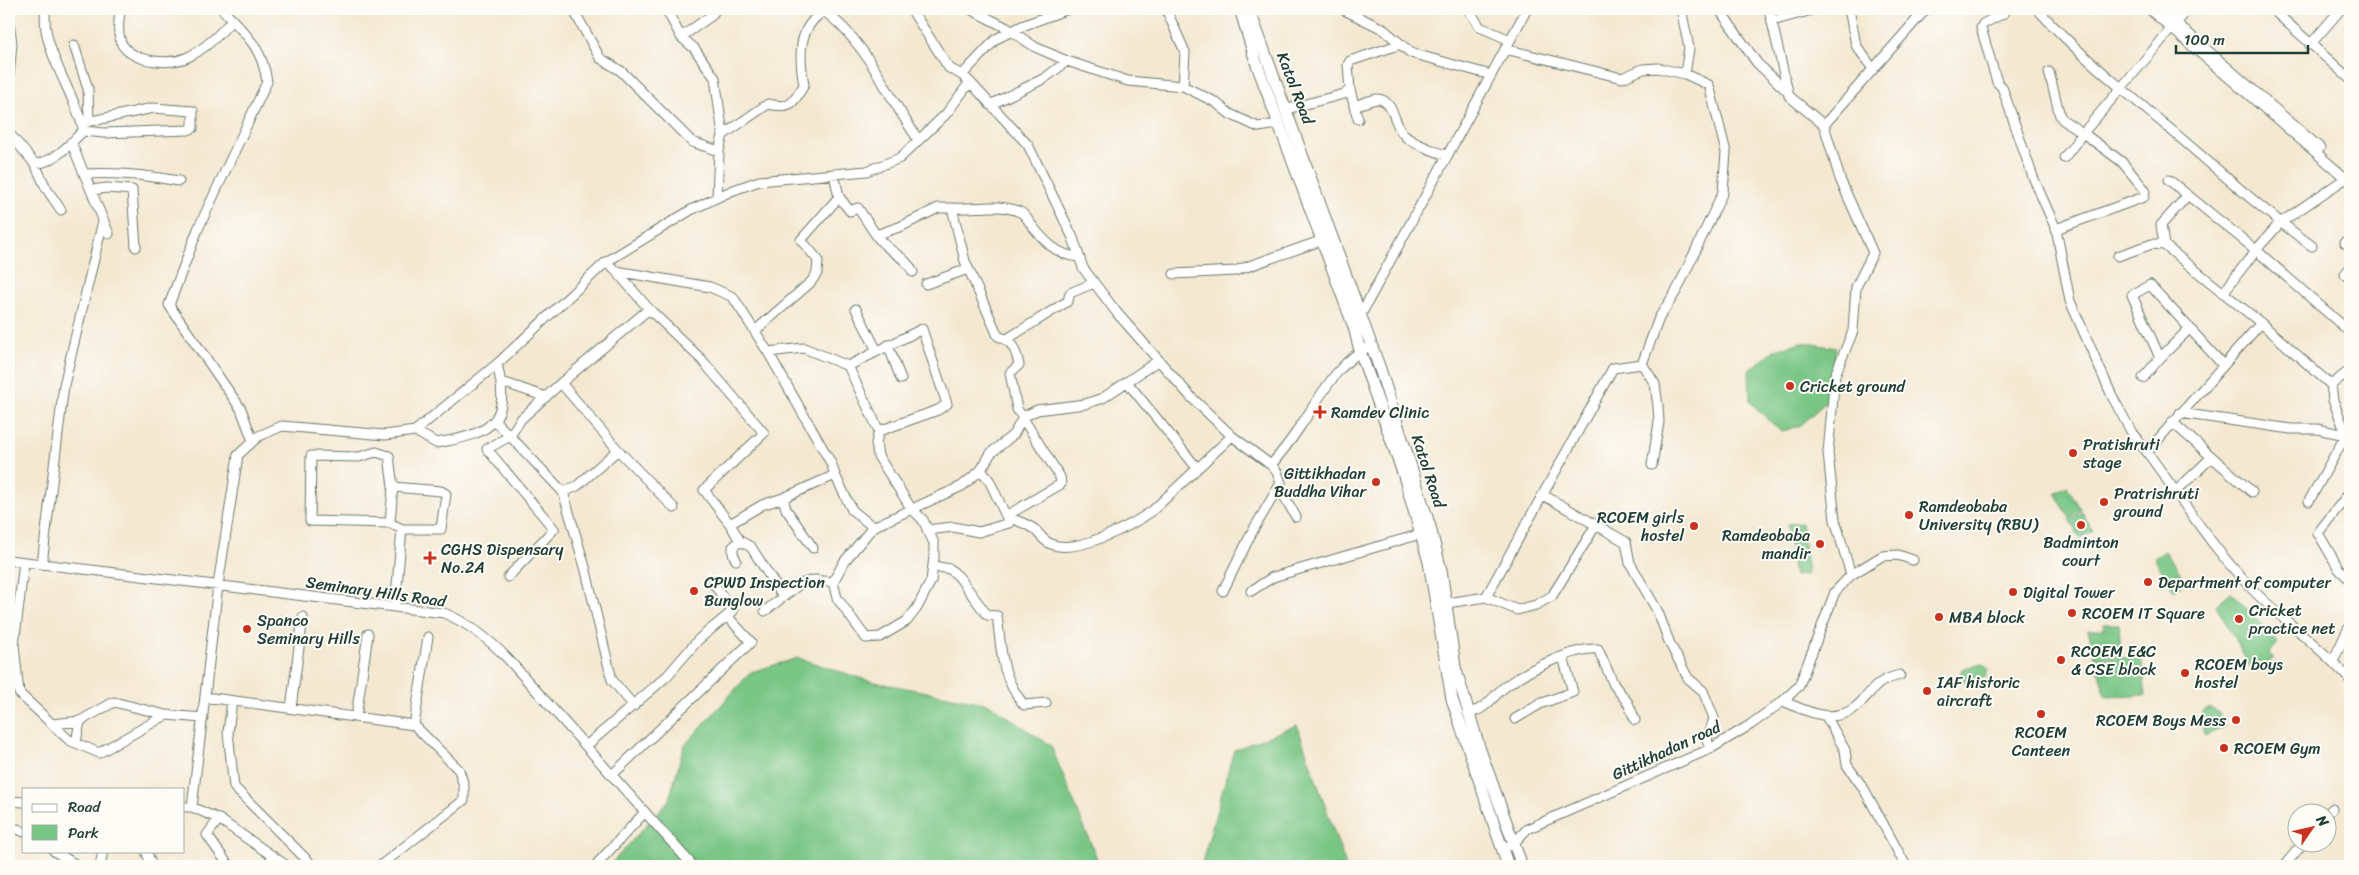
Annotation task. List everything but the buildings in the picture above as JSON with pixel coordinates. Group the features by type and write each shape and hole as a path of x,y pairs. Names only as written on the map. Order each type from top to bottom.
{"main road":[{"name":"Katol Road","path":"1240,9 1279,124 1354,327 1360,351 1404,476 1441,604 1455,667 1513,844 1522,866"},
{"name":"Katol Road","path":"1250,9 1372,345 1430,528 1441,570 1441,604 1452,699 1508,866"},
{"path":"1279,124 1289,114"}],"street":[{"path":"46,9 47,40 85,125 104,133 188,130 193,128 194,110 153,108 85,125"},
{"path":"121,9 119,35 123,46 133,54 150,60 168,62 188,58 210,42 232,20"},
{"path":"222,9 253,41 264,61 268,82 198,229 169,305 241,410 253,441"},
{"path":"574,9 600,58 626,75 692,142 719,151"},
{"path":"666,9 681,37 694,48 715,78 723,136 719,151 717,196"},
{"path":"681,37 711,16 716,9"},
{"path":"911,9 949,68 970,82 1028,145 1073,238 1079,257 1094,283 1116,313 1191,397 1232,436 1272,465 1281,483 1252,532 1222,591"},
{"path":"970,9 1035,47 1066,61 1128,81 1183,86 1215,102 1244,122 1258,127 1279,124"},
{"path":"962,75 996,39 1010,31 1068,9"},
{"path":"1166,9 1185,52 1186,67 1183,86"},
{"path":"1342,9 1383,29 1411,53 1491,75"},
{"path":"1468,9 1480,27 1510,40"},
{"path":"1354,327 1527,9"},
{"path":"1681,9 1689,48 1685,74"},
{"path":"1719,9 1757,63 1788,91"},
{"path":"1769,9 1789,96 1824,125 1840,180 1873,253 1856,286 1853,331 1835,375 1828,453 1835,520 1850,574"},
{"path":"1772,21 1816,9"},
{"path":"1849,9 1856,45 1873,70"},
{"path":"1824,125 1873,70 1917,13 1926,9"},
{"path":"2007,9 2004,13 1983,24 1981,28 1997,82 2002,87 2033,177 2056,229 2070,301 2112,396 2132,433 2228,562 2251,588 2280,616 2333,661 2350,680"},
{"path":"2149,9 2174,26 2349,178 2280,223 2256,250 2223,293"},
{"path":"2160,9 2174,26"},
{"path":"2064,158 2188,9"},
{"path":"2272,9 2350,79"},
{"path":"2310,45 2341,9"},
{"path":"723,136 768,104 783,107 791,104 804,85 801,64 804,29 823,10 853,37 875,68 900,113 918,138"},
{"path":"2040,12 2061,35 2121,88 2280,223 2312,246"},
{"path":"9,23 12,43 9,76"},
{"path":"1358,119 1350,90 1348,66 1350,61 1401,44"},
{"path":"36,164 53,158 71,142 85,125 88,89 74,46"},
{"path":"1505,49 1622,78 1643,70 1658,68 1685,74 1709,85 1726,152 1723,192 1677,290 1659,318 1642,364"},
{"path":"990,105 1045,78 1066,61"},
{"path":"2049,72 2060,116 2063,120 2122,162 2145,190 2144,196 2056,229"},
{"path":"287,866 219,819 188,807 203,718 218,585 238,455 259,436 282,426 385,435 415,431 497,364 606,262 717,196 759,181 867,171 900,158 918,138 946,114 970,82"},
{"path":"1289,114 1344,94 1350,90"},
{"path":"1354,106 1378,99 1386,102 1392,112 1397,128 1406,138 1447,156"},
{"path":"9,133 36,164 46,188 61,210"},
{"path":"71,142 109,234"},
{"path":"84,174 142,175 179,182"},
{"path":"834,174 839,197 850,211 858,208 884,246 903,258 913,272"},
{"path":"2169,180 2256,250 2350,332"},
{"path":"91,190 107,188 132,190 136,247"},
{"path":"2164,245 2161,226 2188,195"},
{"path":"755,331 786,306 817,273 818,260 801,240 839,197"},
{"path":"876,234 902,226 938,208 973,209 996,206 1022,212 1054,248 1065,256 1079,257"},
{"path":"952,208 968,269 990,322 998,336 1007,339 1016,354 1019,365 1010,373 1013,380 1017,409 1060,477 1061,484 1006,516"},
{"path":"42,564 64,385 103,221"},
{"path":"1174,274 1236,271 1323,240"},
{"path":"2118,256 2152,244 2164,245 2261,323 2331,385 2333,400 2350,444"},
{"path":"606,262 649,309 702,360 764,433 704,490 740,540 751,547 783,597"},
{"path":"926,284 968,269"},
{"path":"616,271 710,287 734,296 831,463 852,510 872,527"},
{"path":"1007,339 1068,301 1070,293 1094,283"},
{"path":"2160,358 2132,295 2150,286 2223,365"},
{"path":"508,577 554,529 487,449 510,436 522,419 546,397 649,309"},
{"path":"856,309 877,351"},
{"path":"2147,452 2261,323"},
{"path":"848,366 922,328 947,404 938,410 879,431"},
{"path":"2143,378 2190,328"},
{"path":"1272,465 1324,389 1347,361 1372,345"},
{"path":"888,346 901,379"},
{"path":"768,352 804,348 848,366 879,431 876,443 878,456 911,508 918,514 934,543 931,581 917,608 907,621 880,637 866,638 837,598 833,582 844,562 872,527 911,508 962,486 981,470 990,453 1014,434 1023,417 1037,410 1084,404 1103,398 1159,360"},
{"path":"415,431 436,443 459,439 479,432 495,420 502,409 502,382 497,364"},
{"path":"1642,364 1655,384 1658,406 1659,422 1652,465"},
{"path":"1486,597 1613,368 1642,364"},
{"path":"2331,385 2350,370"},
{"path":"502,382 546,397"},
{"path":"1127,382 1197,468"},
{"path":"562,383 618,450 674,508"},
{"path":"2180,413 2291,429 2344,432"},
{"path":"495,420 563,492 585,567 612,680 634,706"},
{"path":"2172,422 2252,492"},
{"path":"2309,501 2350,422"},
{"path":"1006,516 1034,529 1041,538 1052,545 1067,547 1082,545 1141,519 1194,473 1232,436"},
{"path":"563,492 577,486 618,450"},
{"path":"390,523 393,487 389,456 383,454 365,454 359,457 311,456 310,521 390,523 402,529 441,529 446,494 441,491 393,487"},
{"path":"2176,491 2212,457"},
{"path":"927,530 953,527 979,532 1009,523 989,480 981,470"},
{"path":"730,524 762,505 783,498 835,475"},
{"path":"1279,487 1296,517"},
{"path":"2350,492 2318,533 2339,570 2350,580"},
{"path":"1543,495 1626,542 1630,563 1658,612 1670,644 1688,678 1704,691 1714,718 1707,740 1710,749"},
{"path":"783,498 786,509 813,548"},
{"path":"1441,604 1486,597 1517,610 1552,596 1596,525"},
{"path":"395,607 402,529"},
{"path":"1252,591 1273,577 1421,534"},
{"path":"736,560 733,547 740,540"},
{"name":"Gittikhadan road","path":"1502,849 1513,844 1526,829 1710,749 1783,701 1798,686 1835,592 1850,574 1882,556 1898,555 1913,560"},
{"name":"Seminary Hills Road","path":"9,560 444,613 465,622 489,639 693,866"},
{"path":"24,562 14,645 19,692 69,740 99,754 166,715"},
{"path":"933,566 950,569 959,577 987,615 997,616 1000,653 1005,673 1014,692 1024,705 1046,703"},
{"path":"765,611 800,584 814,580 833,582"},
{"path":"586,746 667,676 700,640 733,611 713,583"},
{"path":"612,775 751,642 727,616"},
{"path":"291,708 304,617"},
{"path":"2333,661 2350,625"},
{"path":"356,717 368,634"},
{"path":"414,725 428,637"},
{"path":"1469,713 1482,710 1505,686 1541,666 1588,648 1598,649 1614,685 1628,703 1635,720"},
{"path":"1515,719 1540,704 1573,692 1563,657"},
{"path":"1783,701 1802,710 1826,716 1839,716 1851,712 1883,680 1900,675"},
{"path":"205,697 414,725 459,770 464,786 464,800 380,866"},
{"path":"232,701 228,732 234,787 312,866"},
{"path":"52,724 80,721 114,702 166,715 203,718"},
{"path":"1826,716 1844,750 1847,764 1864,789 1906,866"},
{"path":"76,743 80,721"},
{"path":"9,801 22,802"},
{"path":"595,866 645,812"},
{"path":"219,819 206,835 229,866"},
{"path":"56,852 78,866"},
{"path":"100,866 103,852"},
{"path":"146,852 152,866"},
{"path":"2284,866 2296,852"}],"green space":[{"name":"Cricket ground","path":"1802,342 1836,348 1828,400 1801,425 1781,432 1750,402 1749,371 1774,350"},
{"path":"2067,486 2081,510 2069,517 2055,493"},
{"name":"Badminton court","path":"2082,512 2093,531 2080,538 2069,519"},
{"path":"1801,523 1808,574 1794,576 1787,524"},
{"path":"2165,551 2186,581 2174,590 2154,558"},
{"name":"Cricket practice net","path":"2231,592 2278,643 2269,654 2274,659 2252,671 2216,605"},
{"path":"2103,624 2119,624 2121,656 2095,657 2088,630 2104,629"},
{"path":"2141,657 2146,695 2105,696 2096,659"},
{"path":"798,658 869,681 989,704 1051,746 1100,866 609,866 669,800 684,746 751,672"},
{"path":"1982,663 1988,669 1986,677 1965,683 1960,676 1962,669"},
{"path":"2211,708 2218,712 2225,727 2205,736 2198,720 2202,718 2202,711"},
{"path":"1297,725 1346,866 1201,866 1234,750"}],"place":[{"name":"Cricket ground","path":"1790,386"},
{"name":"Ramdev Clinic","path":"1320,412"},
{"name":"Pratishruti stage","path":"2073,453"},
{"name":"Gittikhadan Buddha Vihar","path":"1376,482"},
{"name":"Pratrishruti ground","path":"2104,502"},
{"name":"Ramdeobaba University (RBU)","path":"1909,515"},
{"name":"Badminton court","path":"2081,525"},
{"name":"RCOEM girls hostel","path":"1694,526"},
{"name":"Ramdeobaba mandir","path":"1820,544"},
{"name":"CGHS Dispensary No.2A","path":"430,558"},
{"name":"Department of computer","path":"2148,582"},
{"name":"CPWD Inspection Bunglow","path":"694,591"},
{"name":"Digital Tower","path":"2013,592"},
{"name":"RCOEM IT Square","path":"2072,613"},
{"name":"MBA block","path":"1939,617"},
{"name":"Cricket practice net","path":"2239,619"},
{"name":"Spanco Seminary Hills","path":"247,629"},
{"name":"RCOEM E&C & CSE block","path":"2061,660"},
{"name":"RCOEM boys hostel","path":"2185,673"},
{"name":"IAF historic aircraft","path":"1927,691"},
{"name":"RCOEM Canteen","path":"2041,714"},
{"name":"RCOEM Boys Mess","path":"2236,720"},
{"name":"RCOEM Gym","path":"2224,748"}]}
